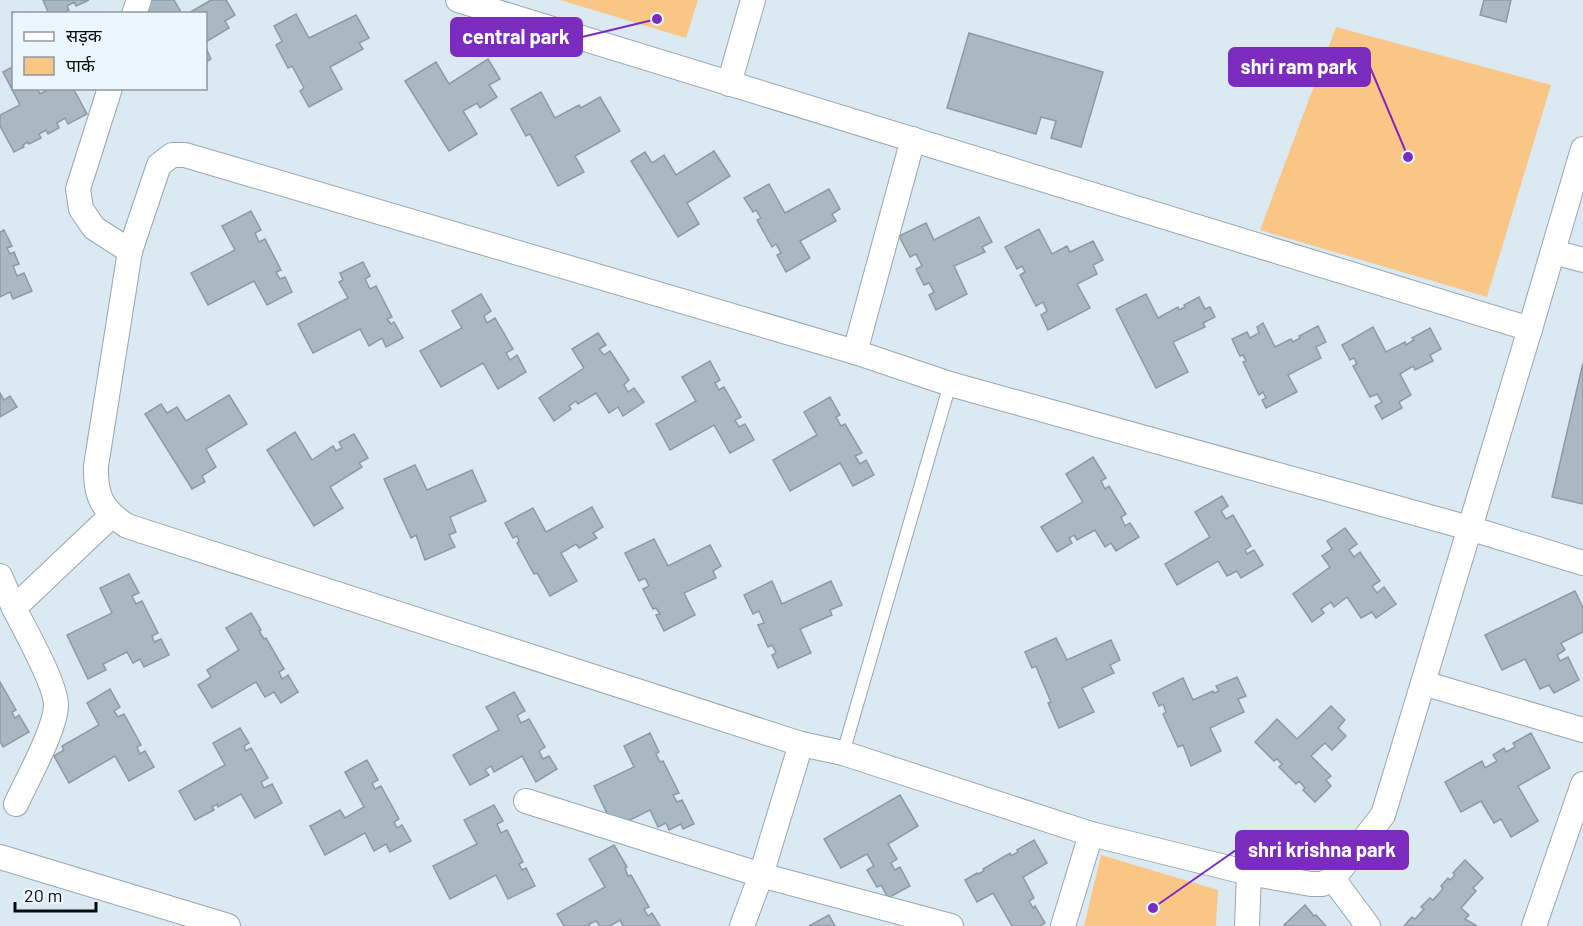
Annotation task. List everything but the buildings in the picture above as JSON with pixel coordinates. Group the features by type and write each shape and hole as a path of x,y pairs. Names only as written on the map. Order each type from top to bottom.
{"street":[{"path":"458,0 1530,330"},
{"path":"729,84 753,0"},
{"path":"109,90 78,189 81,210 94,228 130,251"},
{"path":"855,352 913,139"},
{"path":"1582,561 1469,528 950,384 855,352 185,155 172,155 159,165 130,251 95,482 100,500 111,516 128,526 801,744 843,753 1091,834 1249,873 1323,884 1333,879 1383,815 1469,528 1530,330 1583,149"},
{"path":"1553,252 1583,261"},
{"path":"14,608 111,516"},
{"path":"0,576 53,689 56,705 52,724 16,804"},
{"path":"1423,682 1583,730"},
{"path":"742,926 761,875 801,744"},
{"path":"1534,926 1583,784"},
{"path":"526,801 761,875 951,926"},
{"path":"1063,926 1091,834"},
{"path":"0,857 228,926"},
{"path":"1247,926 1249,873"},
{"path":"1333,879 1368,926"}],"lane":[{"path":"843,753 950,384"}],"green space":[{"path":"560,0 698,0 686,38"},
{"path":"1336,27 1551,85 1487,297 1260,230"},
{"path":"1101,855 1218,890 1216,926 1084,926"}],"place":[{"name":"central park","path":"657,19"},
{"name":"shri ram park","path":"1408,157"},
{"name":"shri krishna park","path":"1153,908"}]}
